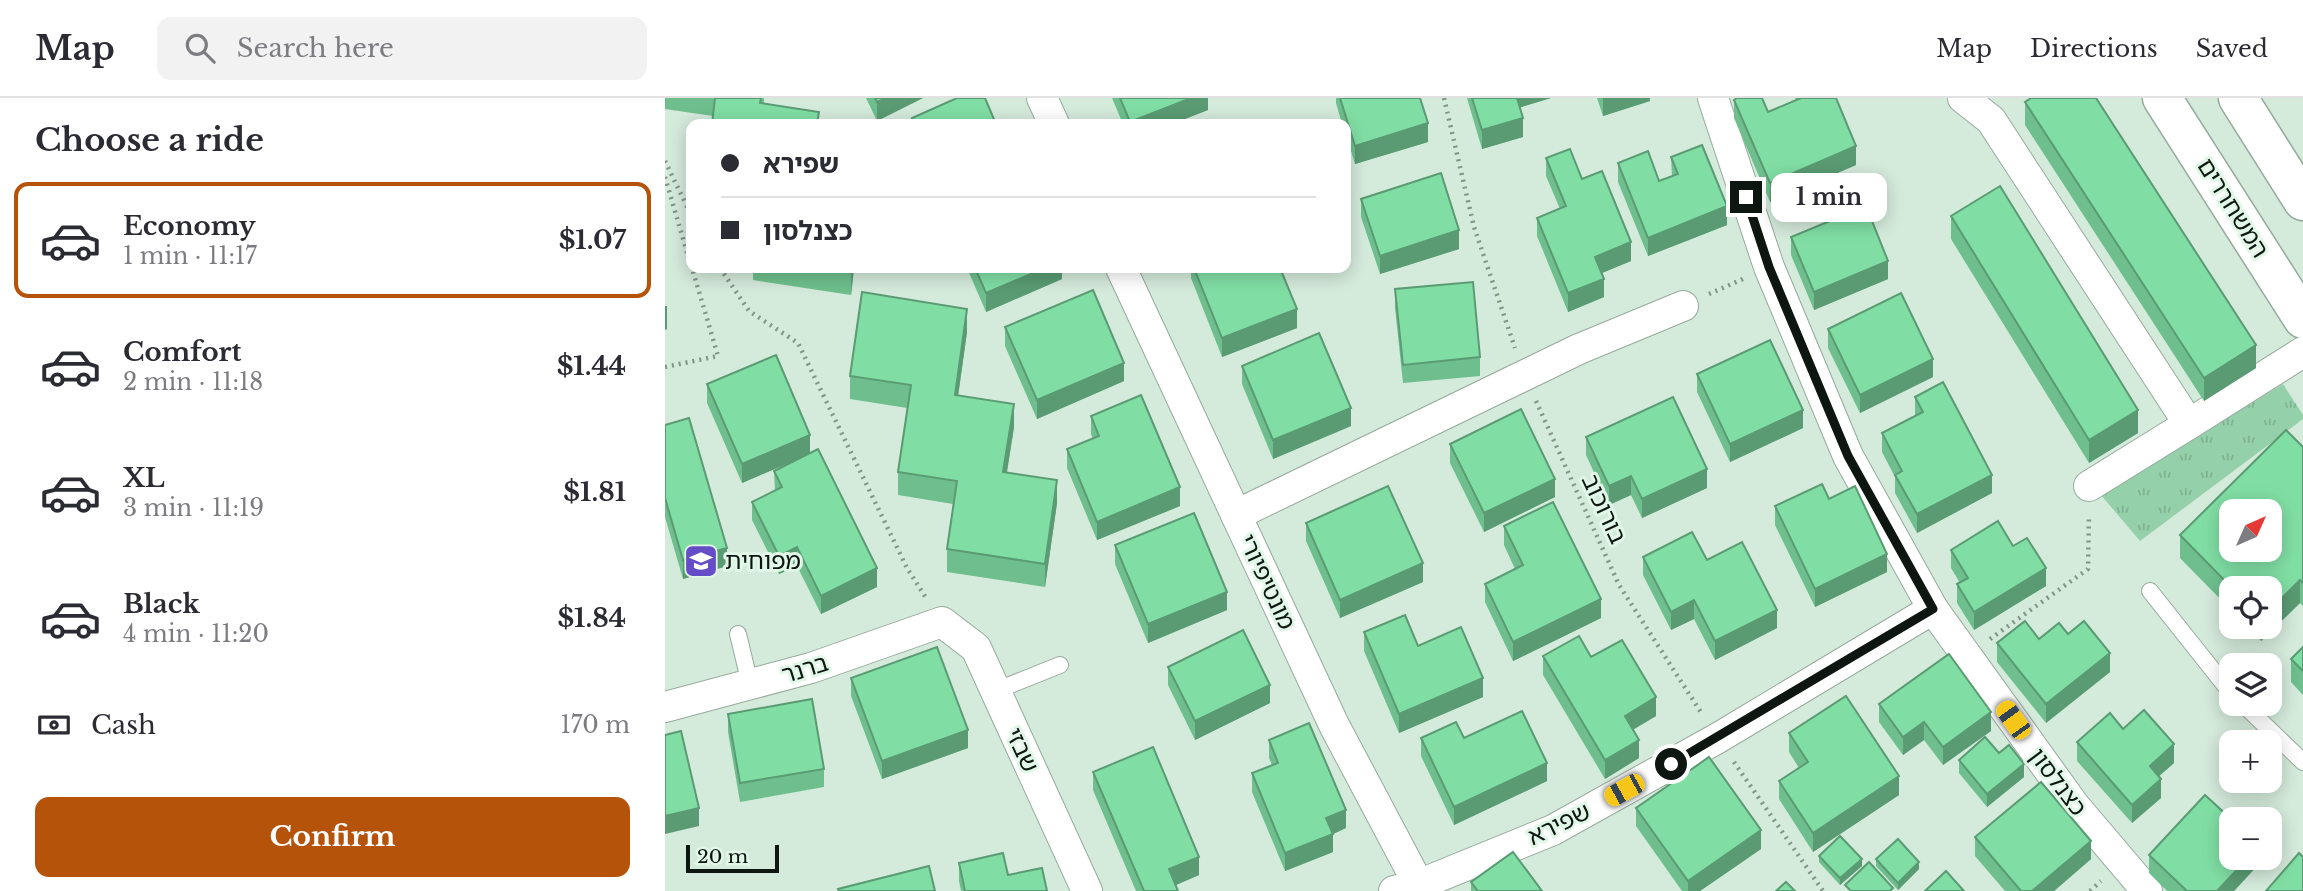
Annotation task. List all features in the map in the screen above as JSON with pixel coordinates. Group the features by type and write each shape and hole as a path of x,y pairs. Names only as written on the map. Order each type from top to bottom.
{"main road":[{"name":"המשחררים","path":"2162,98 2303,319"},
{"path":"2238,98 2303,201"}],"street":[{"path":"1042,98 1051,119"},
{"name":"כצנלסון","path":"1713,98 1769,267 1848,456 1933,609 2074,806 2147,891"},
{"path":"1963,98 1991,120 2189,424"},
{"name":"מונטיפיורי","path":"1123,273 1412,889"},
{"path":"1235,515 1524,375 1683,306"},
{"path":"2089,486 2303,352"},
{"name":"שפירא","path":"1412,889 1553,830 1718,738 1933,609"},
{"name":"ברנר","path":"665,706 811,668 942,622"},
{"name":"שבזי","path":"942,622 976,648 1087,891"}],"lane":[{"path":"2150,591 2219,678"},
{"path":"738,634 750,684"},
{"path":"995,691 1060,665"},
{"path":"2255,716 2303,762"}],"path":[{"name":"בורוכוב","path":"1444,98 1474,227 1524,375 1619,585 1718,738 1823,891"},
{"path":"665,161 686,205"},
{"path":"665,177 686,247"},
{"path":"1683,306 1769,267"},
{"path":"665,367 718,356 694,273"},
{"path":"723,273 749,311 798,343 907,569 942,622"},
{"path":"1967,656 2088,569 2089,486"}],"green space":[{"path":"2283,384 2303,419 2140,541 2101,495"}],"building":[{"path":"715,98 761,98 760,103 819,112 818,119 713,119"},
{"path":"957,98 985,98 994,119 912,119"},
{"path":"1120,98 1191,98 1138,119 1129,119"},
{"path":"1340,98 1420,98 1428,123 1355,146 1351,119 1347,119"},
{"path":"1472,98 1517,98 1523,118 1482,130"},
{"path":"1762,98 1768,112 1801,98 1836,98 1856,146 1770,183 1734,100"},
{"path":"2031,98 2096,98 2256,345 2204,378 2025,102"},
{"path":"1702,145 1727,206 1648,238 1618,163 1648,151 1659,181 1678,174 1671,157"},
{"path":"1570,149 1582,179 1602,171 1631,242 1595,257 1604,279 1568,293 1537,218 1566,206 1546,158"},
{"path":"1441,173 1459,230 1380,256 1361,199"},
{"path":"2000,186 2138,410 2089,440 1951,216"},
{"path":"1866,206 1888,261 1814,292 1791,237"},
{"path":"977,273 1033,273 986,293"},
{"path":"1196,273 1282,273 1297,309 1222,338"},
{"path":"1473,282 1480,357 1403,365 1395,289"},
{"path":"1093,290 1124,363 1037,400 1005,327"},
{"path":"862,292 967,309 955,395 1014,404 1003,472 1057,480 1045,564 947,549 957,481 898,472 911,385 850,376"},
{"path":"1901,293 1933,359 1860,395 1828,329"},
{"path":"1319,333 1351,408 1273,440 1242,366"},
{"path":"1770,340 1803,410 1730,444 1697,374"},
{"path":"776,355 810,435 742,464 707,384"},
{"path":"1943,382 1992,475 1917,514 1895,475 1902,471 1882,433 1923,412 1915,397"},
{"path":"1141,395 1180,487 1097,522 1067,449 1099,436 1091,416"},
{"path":"1673,397 1707,469 1642,499 1631,476 1609,486 1586,437"},
{"path":"1521,409 1555,479 1484,513 1450,444"},
{"path":"689,418 727,548 683,560 665,498 665,425"},
{"path":"2286,430 2303,447 2303,583 2300,580 2282,598 2282,576 2220,576 2180,535"},
{"path":"818,449 877,568 821,596 797,547 779,556 752,502 782,487 774,471"},
{"path":"1822,484 1829,499 1855,486 1887,554 1815,589 1775,506"},
{"path":"1388,486 1423,563 1340,600 1306,523"},
{"path":"1553,502 1601,599 1513,642 1485,584 1523,565 1504,526"},
{"path":"1194,513 1227,592 1148,624 1115,545"},
{"path":"1998,521 2013,546 2027,538 2046,568 1974,612 1957,584 1968,578 1951,550"},
{"path":"1692,532 1707,560 1742,542 1777,610 1715,641 1694,600 1671,612 1643,557"},
{"path":"1405,615 1418,646 1461,627 1483,678 1399,714 1364,632"},
{"path":"2025,621 2039,639 2059,623 2068,634 2084,621 2110,653 2046,704 1997,643"},
{"path":"1243,630 1270,685 1195,721 1168,667"},
{"path":"1579,636 1591,657 1622,640 1656,697 1625,716 1639,740 1605,760 1543,656"},
{"path":"937,647 968,730 882,761 851,678"},
{"path":"2303,647 2303,671 2291,659"},
{"path":"1949,654 1991,712 1943,747 1924,722 1903,737 1879,704"},
{"path":"1846,696 1899,776 1813,833 1779,781 1808,762 1789,733"},
{"path":"812,699 824,769 740,783 728,714"},
{"path":"2144,710 2174,744 2150,766 2161,779 2132,805 2077,742 2110,713 2123,729"},
{"path":"1522,711 1547,763 1454,807 1421,738 1456,722 1464,738"},
{"path":"1309,723 1346,810 1326,818 1333,834 1285,853 1252,773 1278,763 1269,740"},
{"path":"681,731 699,808 665,816 665,735"},
{"path":"1985,737 1999,753 2009,745 2024,764 1987,794 1959,760"},
{"path":"1153,747 1199,857 1169,869 1178,891 1144,891 1093,772"},
{"path":"1709,757 1761,830 1688,881 1636,808"},
{"path":"2041,782 2091,841 2032,891 2021,891 1975,837"},
{"path":"2205,795 2219,808 2219,870 2237,870 2217,891 2187,891 2149,855"},
{"path":"1840,836 1862,859 1840,878 1819,856"},
{"path":"1898,839 1919,862 1898,883 1876,859"},
{"path":"1513,852 1542,891 1478,891 1471,882"},
{"path":"1003,853 1008,875 1042,868 1047,891 965,891 959,863"},
{"path":"2299,853 2303,857 2303,891 2266,891"},
{"path":"1869,862 1893,888 1890,891 1851,891 1845,885"},
{"path":"929,866 935,891 838,889"},
{"path":"1946,871 1964,891 1925,891"},
{"path":"1786,882 1795,891 1776,891"}],"place":[{"name":"מפוחית","path":"701,561"}],"route":[{"path":"1671,764 1933,609 1848,456 1769,267 1746,197"}]}
